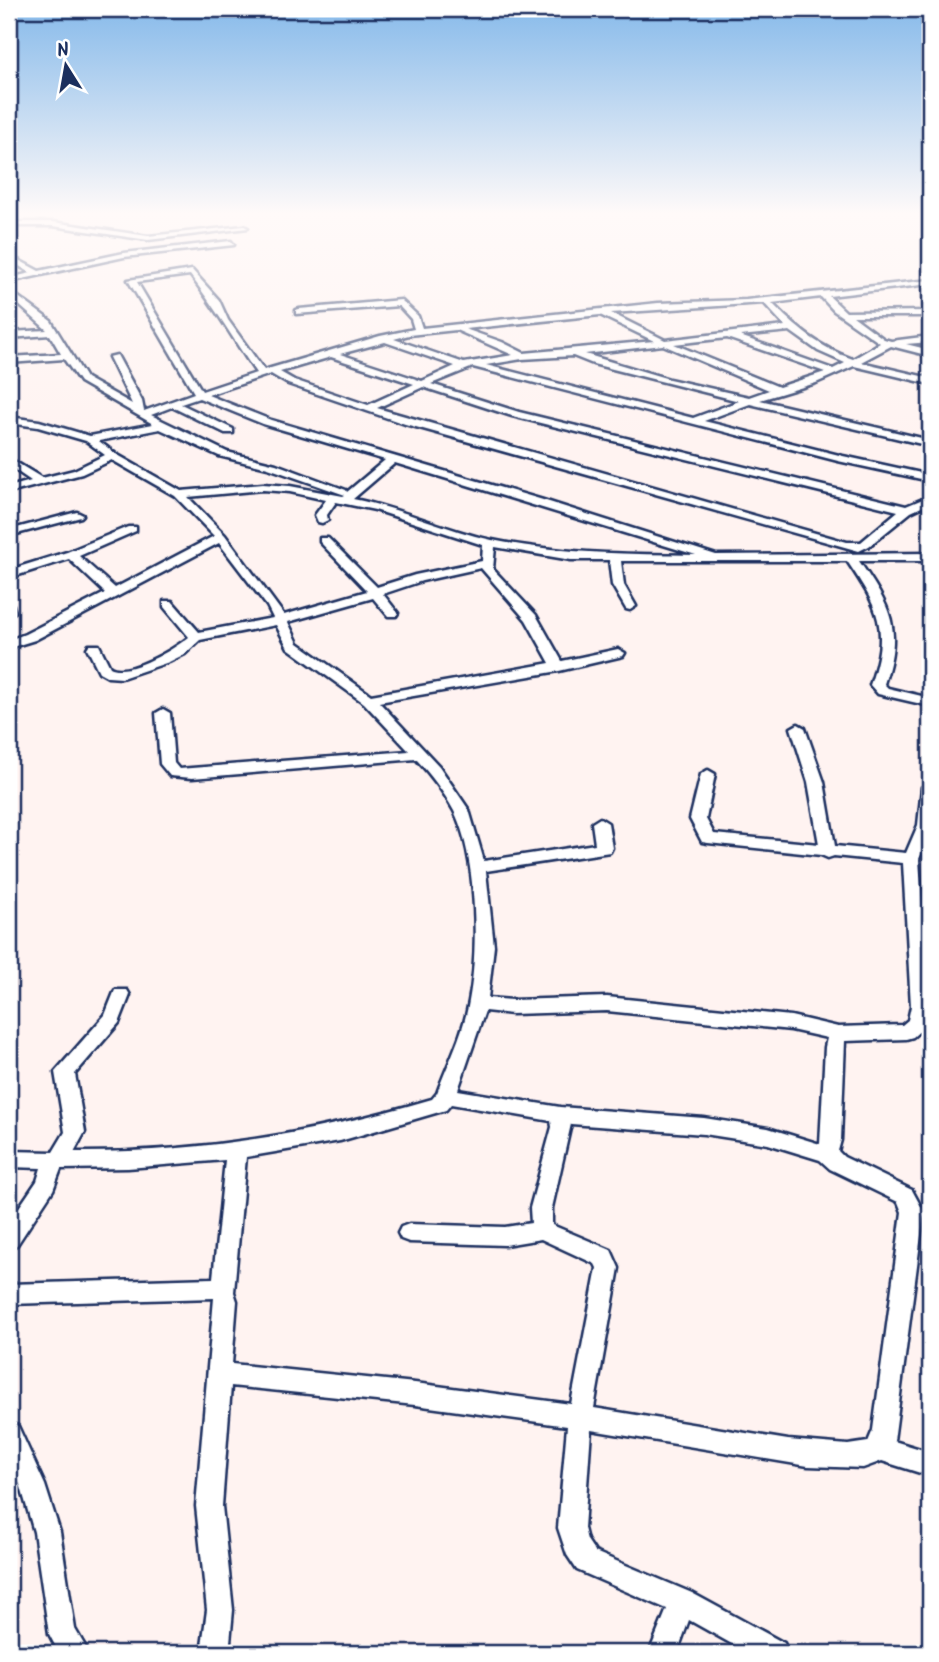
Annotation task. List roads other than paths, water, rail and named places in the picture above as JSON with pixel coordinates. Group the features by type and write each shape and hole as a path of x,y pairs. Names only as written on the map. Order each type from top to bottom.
{"street":[{"path":"137,289 200,395 267,422 539,502 714,559"},
{"path":"205,289 216,302 224,320 267,373 367,408 833,542 859,547 907,510 930,499"},
{"path":"141,412 175,405 267,373 382,338 419,331 658,306 766,301 866,289"},
{"path":"9,292 48,323 83,380 160,425 223,454 272,466 343,497 489,543 549,554 615,558 930,557"},
{"path":"822,293 837,309 885,344 930,353"},
{"path":"766,301 790,328 815,348 853,363 930,381"},
{"path":"299,312 401,303 415,318 419,331"},
{"path":"603,313 664,343 778,390"},
{"path":"847,314 930,313"},
{"path":"455,328 499,344 522,356"},
{"path":"367,408 463,366 522,356 574,353 790,328"},
{"path":"9,335 52,332"},
{"path":"728,335 834,372"},
{"path":"382,338 463,366"},
{"path":"693,421 778,390 813,381 853,363 885,344 930,339"},
{"path":"574,353 627,371 930,443"},
{"path":"330,355 528,417 907,510"},
{"path":"9,360 67,356"},
{"path":"114,357 141,412"},
{"path":"475,365 842,460 930,478"},
{"path":"175,405 229,430"},
{"path":"9,420 39,424 90,439 112,456 179,494 221,537 273,605 293,645 369,700 434,769 467,824 477,867 485,946 478,1004 446,1096 439,1105 327,1135 236,1151 173,1158 9,1159"},
{"path":"90,439 160,425"},
{"path":"9,490 78,472 112,456"},
{"path":"322,520 321,515 391,460"},
{"path":"9,461 40,482"},
{"path":"179,494 263,487 343,497"},
{"path":"9,533 78,515"},
{"path":"9,574 71,555 132,529"},
{"path":"9,644 30,637 221,537"},
{"path":"324,540 392,613"},
{"path":"489,543 486,570 531,618 559,667"},
{"path":"859,547 866,559"},
{"path":"71,555 113,592"},
{"path":"615,558 618,585 630,606"},
{"path":"851,559 876,597 886,618 888,653 877,685 883,691 930,702"},
{"path":"94,648 104,669 113,674 122,674 180,651 195,637 280,620 487,563"},
{"path":"168,604 195,637"},
{"path":"369,700 425,687 559,667 618,653"},
{"path":"163,713 167,764 174,773 192,774 419,754"},
{"path":"798,728 816,782 828,853"},
{"path":"708,774 698,819 709,838 828,853 911,859"},
{"path":"478,1004 512,1007 607,1004 791,1023 838,1034 906,1032 916,1023 920,1006 911,859 926,825 930,787"},
{"path":"477,867 604,848 600,823"},
{"path":"9,1239 46,1184 56,1160 75,1132 65,1072 113,1018 121,996"},
{"path":"827,1154 831,1140 834,1046 838,1034"},
{"path":"218,1374 348,1385 580,1417 788,1454 859,1456 873,1453 879,1448 885,1430 913,1212 905,1196 837,1163 827,1154 768,1136 704,1126 560,1115 446,1096"},
{"path":"542,1230 541,1208 562,1127 560,1115"},
{"path":"215,1653 220,1610 209,1506 226,1301 223,1292 236,1151"},
{"path":"409,1233 505,1236 542,1230 603,1257 608,1268 580,1417 571,1528 576,1546 586,1561 683,1602 774,1653"},
{"path":"9,1294 200,1287 216,1288 223,1292"},
{"path":"9,1434 33,1485 47,1532 62,1634 75,1653"},
{"path":"879,1448 930,1464"},
{"path":"663,1653 683,1602"}]}
